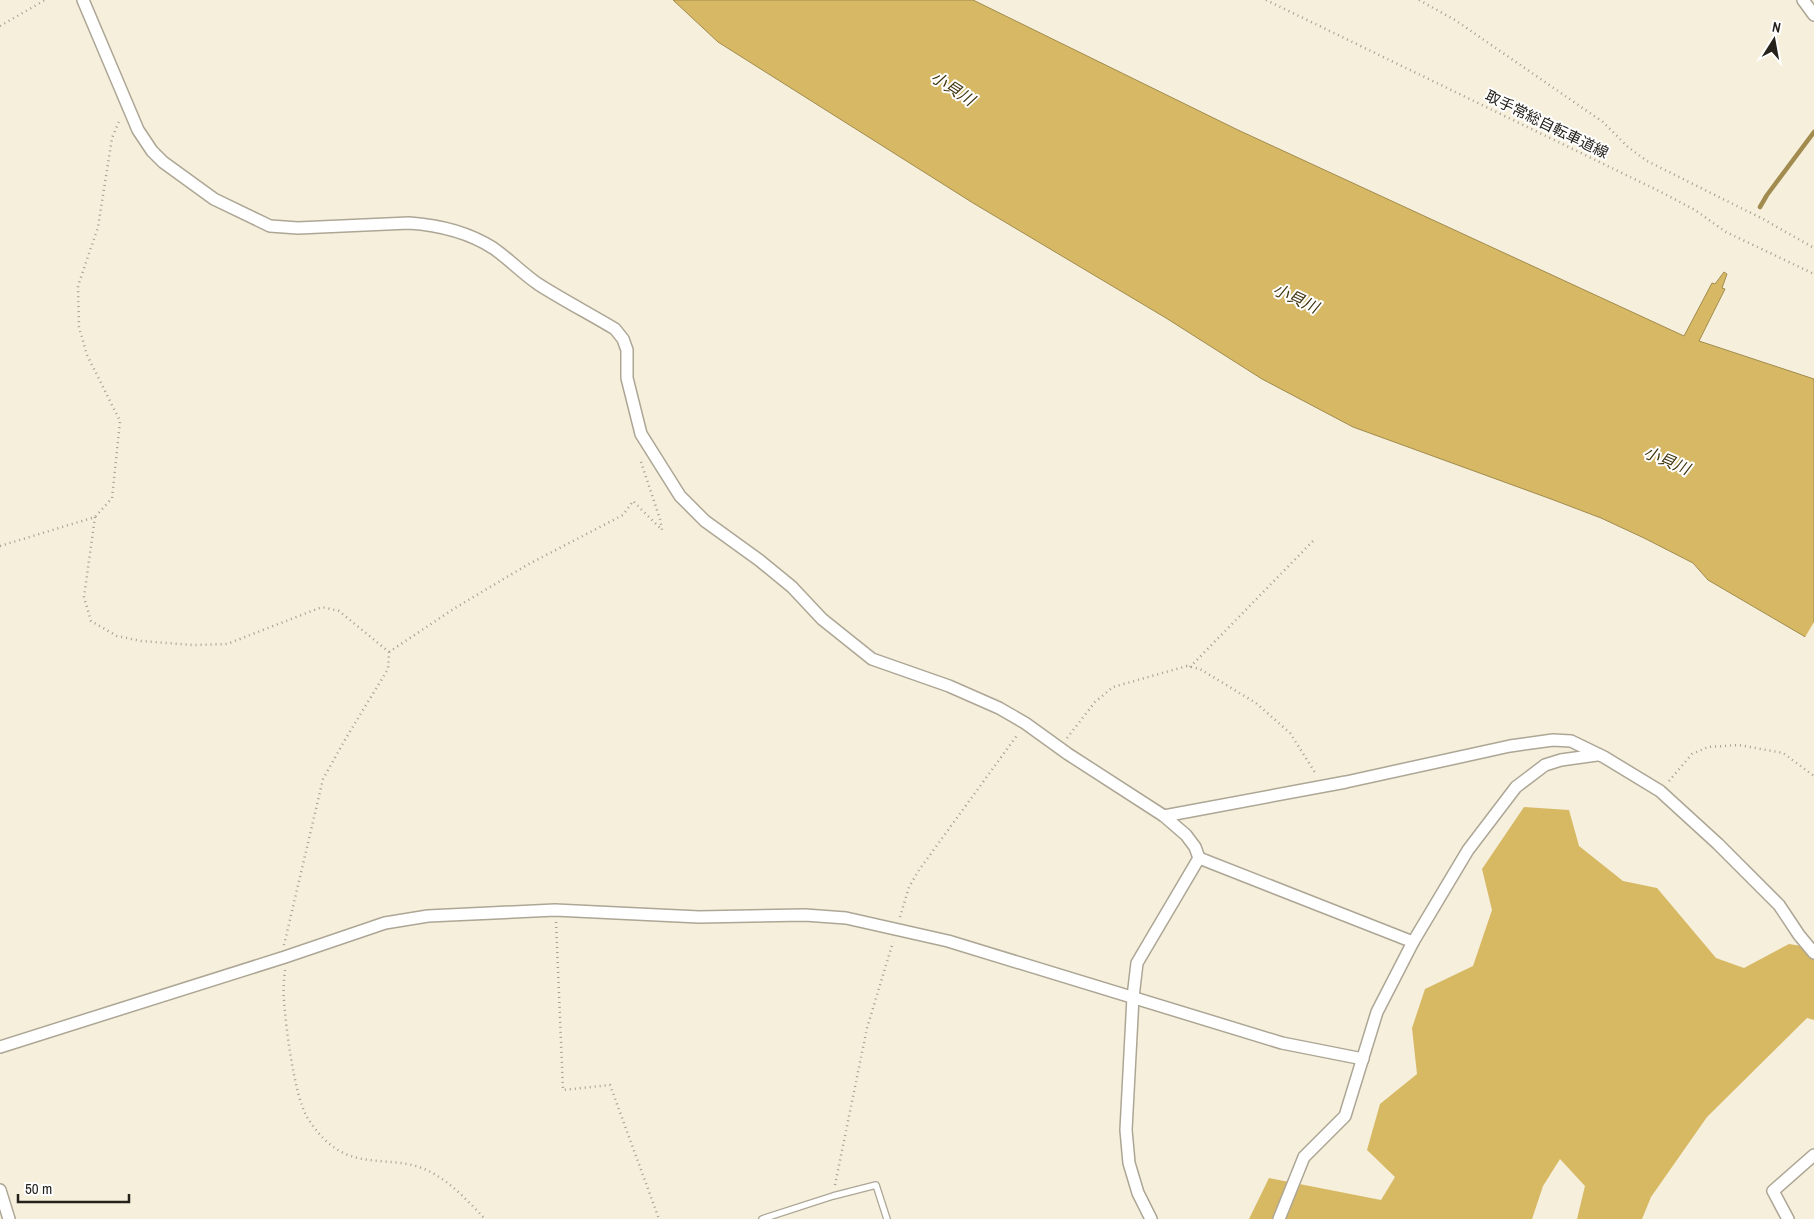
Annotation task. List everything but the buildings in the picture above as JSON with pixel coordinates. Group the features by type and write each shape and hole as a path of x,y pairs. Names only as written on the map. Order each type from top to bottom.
{"street":[{"path":"83,0 138,130 152,151 163,162 214,199 270,226 298,228 408,223 426,224 462,234 491,247 538,283 615,329 623,339 627,350 627,378 632,404 643,437 680,496 705,521 760,560 792,587 822,619 847,641 872,659 949,686 999,708 1025,723 1164,816 1186,835 1195,847 1199,858 1413,942"},
{"path":"1803,0 1814,16"},
{"path":"1164,816 1416,767 1482,751 1552,740 1571,742 1598,755 1660,791 1718,844 1778,905 1814,953"},
{"path":"1279,1219 1304,1157 1345,1116 1377,1012 1413,942 1468,850 1516,787 1545,765 1561,760 1598,755"},
{"path":"1151,1219 1138,1193 1129,1162 1126,1130 1133,997 1137,964 1199,858"},
{"path":"0,1047 285,957 384,923 428,916 555,910 699,917 805,915 846,918 948,941 1282,1043 1363,1059"},
{"path":"1788,1219 1773,1191 1814,1155"},
{"path":"0,1190 9,1219"}],"lane":[{"path":"762,1219 833,1196 876,1185 887,1219"}],"path":[{"path":"0,26 45,0"},
{"name":"取手常総自転車道線","path":"1266,0 1659,191 1695,210 1726,232 1814,274"},
{"path":"1419,0 1455,20 1603,122 1628,147 1647,161 1763,218 1814,248"},
{"path":"0,546 95,517 112,498 120,421 87,355 79,327 78,286 98,228 112,138 127,101"},
{"path":"389,652 455,608 527,565 623,515 633,501 662,530 640,458 638,448 643,437"},
{"path":"95,517 84,598 91,620 117,636 141,642 193,645 227,644 322,607 339,611 389,652"},
{"path":"1190,667 1314,540"},
{"path":"389,652 388,669 323,779 284,942 284,999 295,1081 306,1115 319,1134 332,1146 348,1155 366,1160 414,1165 439,1177 462,1195 485,1219"},
{"path":"1060,748 1095,702 1113,687 1190,667 1200,669 1248,698 1290,733 1323,786"},
{"path":"833,1196 867,1028 909,888 918,870 1025,723"},
{"path":"1660,791 1692,754 1708,747 1739,745 1783,753 1814,776"},
{"path":"555,910 563,1090 610,1085 659,1219"}],"shaded area":[{"path":"1524,807 1569,810 1579,846 1623,881 1657,888 1716,958 1744,968 1789,944 1814,948 1814,1020 1807,1018 1707,1117 1651,1197 1642,1219 1577,1219 1585,1186 1560,1159 1543,1186 1532,1219 1249,1219 1269,1178 1381,1200 1395,1177 1367,1150 1380,1104 1417,1074 1412,1028 1425,989 1473,966 1492,910 1482,869"}],"water":[{"name":"小貝川","path":"673,0 973,0 1238,130 1684,336 1712,283 1715,284 1724,272 1727,274 1722,288 1725,289 1699,341 1814,379 1814,642 1708,580 1693,563 1644,538 1601,518 1353,427 1262,379 1166,318 973,203 718,42"}],"pier":[{"path":"1814,622 1814,645 1804,639"}],"waterway":[{"path":"1760,207 1814,132"}]}
